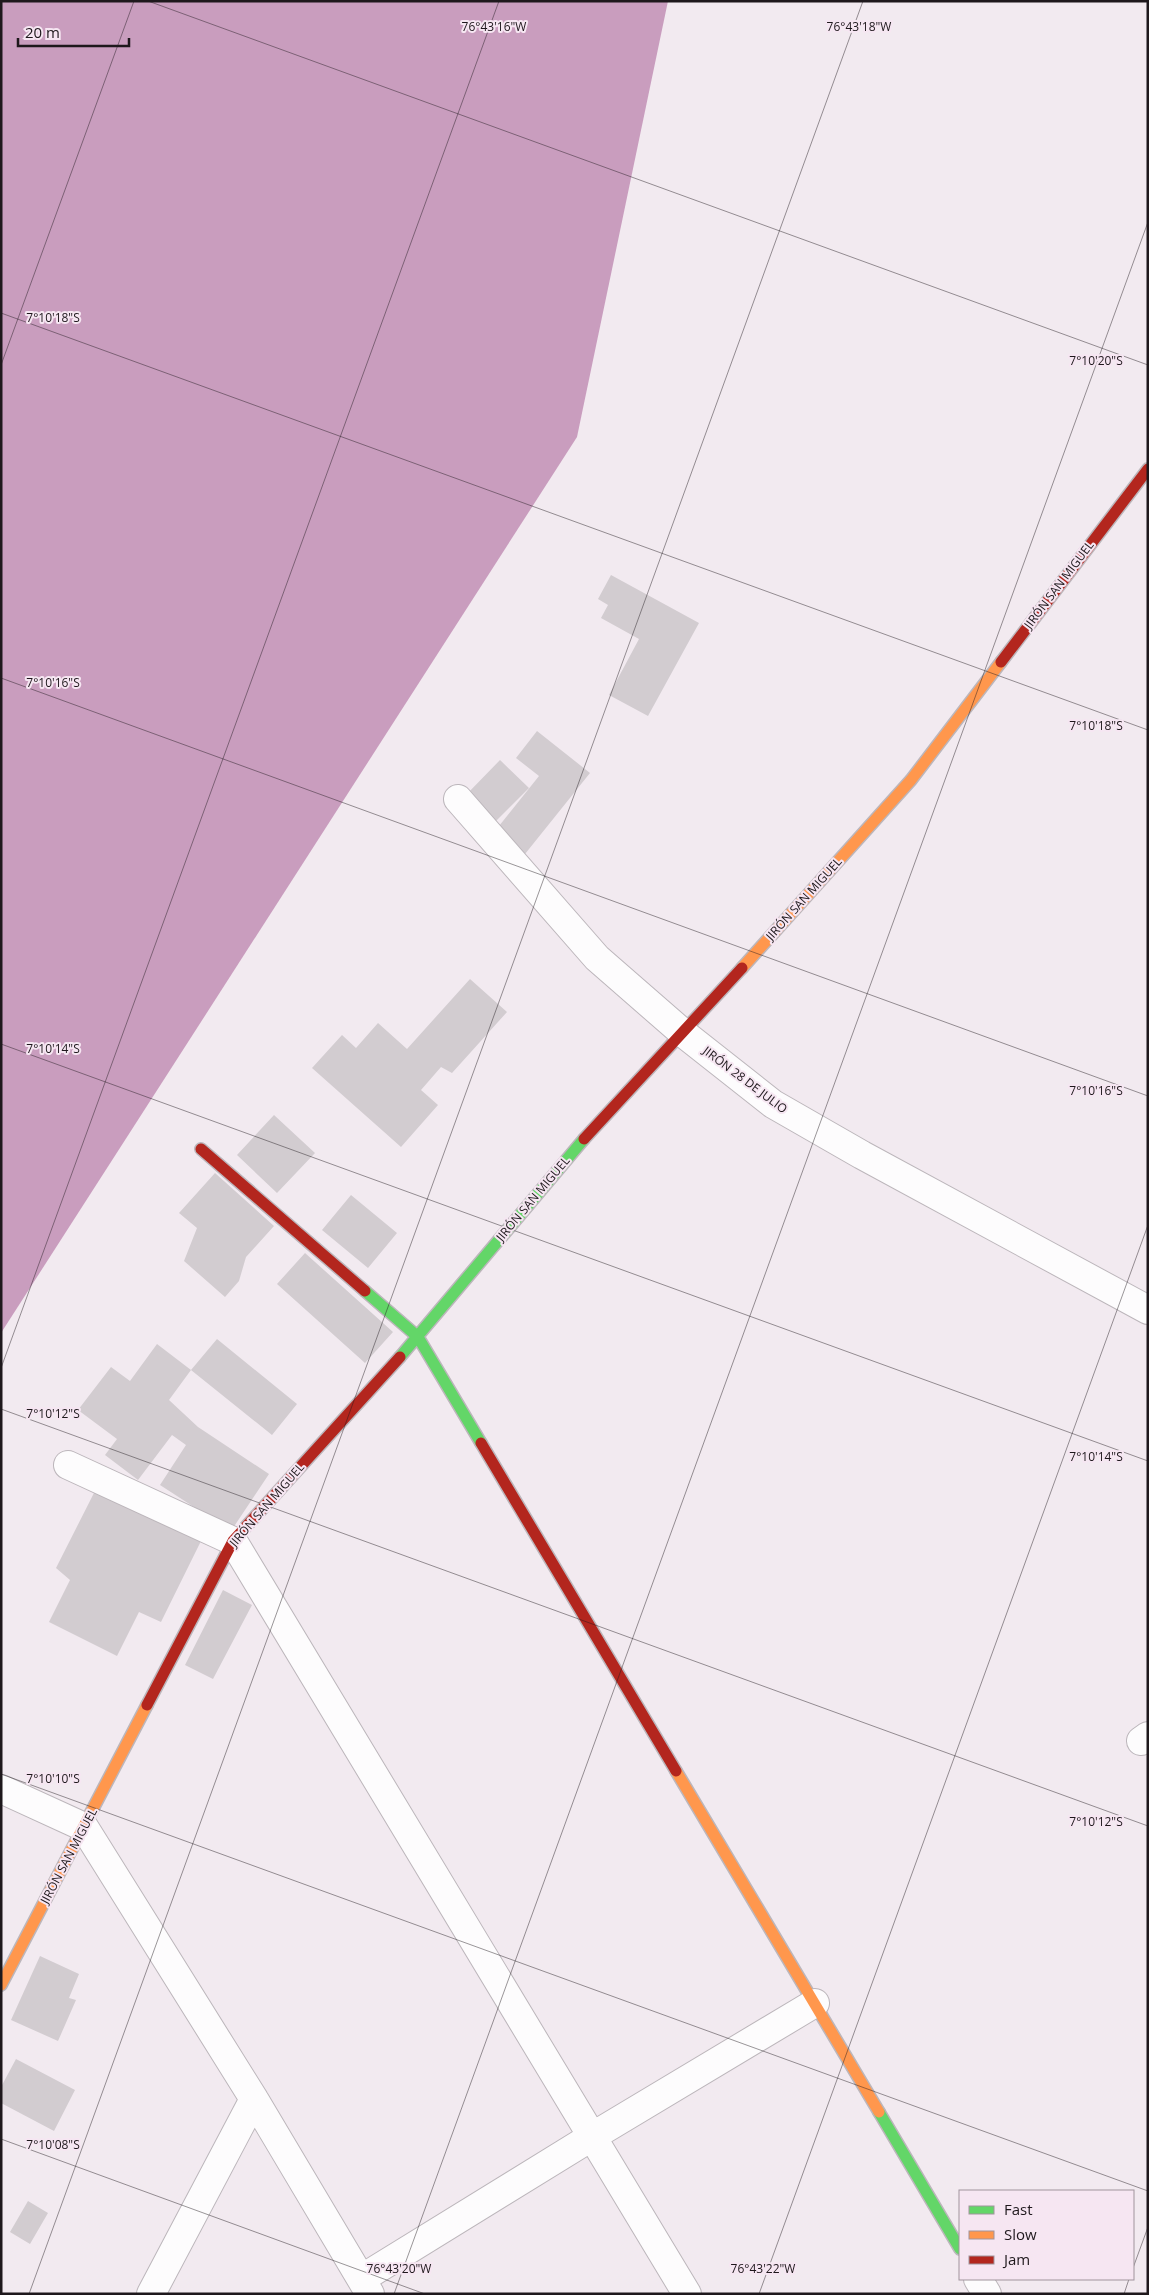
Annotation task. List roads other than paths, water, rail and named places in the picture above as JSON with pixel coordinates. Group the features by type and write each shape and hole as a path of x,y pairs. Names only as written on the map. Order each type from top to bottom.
{"street":[{"name":"JIRÓN SAN MIGUEL","path":"1,1985 233,1541 418,1337 582,1141 683,1033 910,780 1148,469"},
{"name":"JIRÓN 28 DE JULIO","path":"458,798 597,958 683,1033 773,1104 862,1155 1148,1310"},
{"path":"201,1150 418,1337 959,2247"},
{"path":"68,1465 233,1541 687,2294"},
{"path":"1,1789 84,1827 254,2099 365,2286 593,2136 815,2003"},
{"path":"152,2294 254,2099"},
{"path":"979,2280 987,2294"}]}
